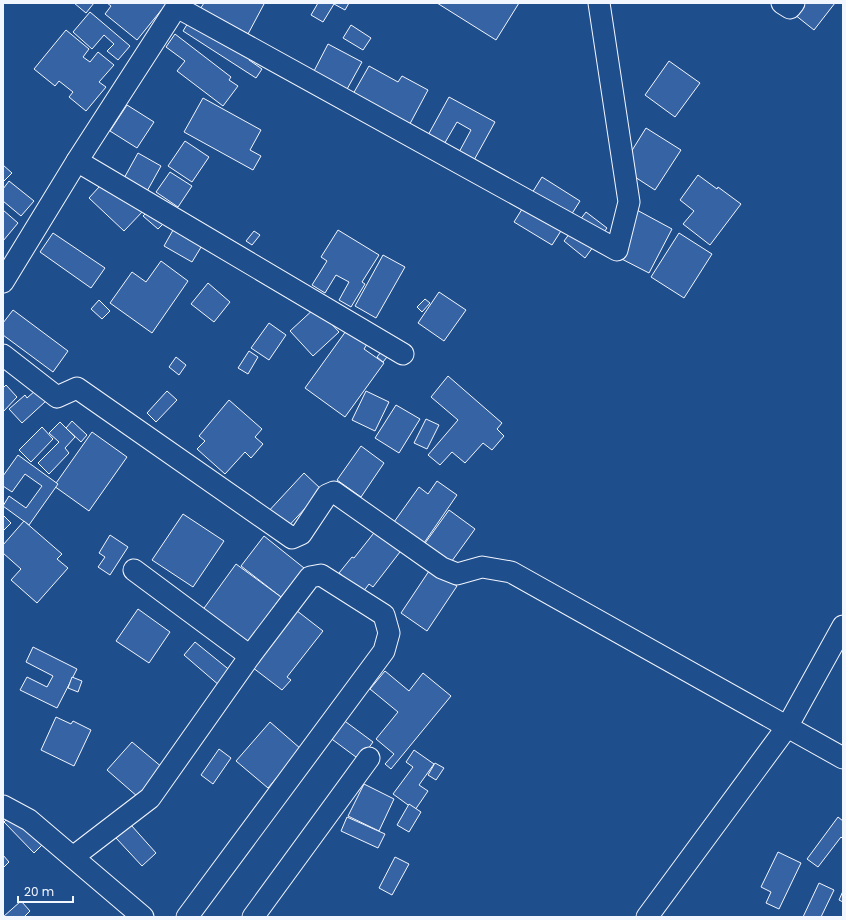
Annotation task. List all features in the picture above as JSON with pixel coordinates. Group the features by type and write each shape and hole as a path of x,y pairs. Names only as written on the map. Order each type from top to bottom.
{"street":[{"path":"3,282 77,162 178,5 617,250 629,202 599,3"},
{"path":"782,3 790,8 794,3"},
{"path":"77,162 404,354"},
{"path":"3,355 57,397 77,388 292,538 301,534 327,495 334,492 442,568 457,574 482,567 511,572 843,758"},
{"path":"134,570 250,656"},
{"path":"73,857 150,798 250,656 310,577 321,575 384,615 389,633 384,651 187,917"},
{"path":"647,917 787,727 843,626"},
{"path":"253,917 369,758"},
{"path":"3,806 28,820 143,917"}],"building":[{"path":"74,3 94,3 86,13"},
{"path":"107,3 167,3 137,40 105,14 111,6"},
{"path":"204,3 264,4 248,34 200,9"},
{"path":"318,3 349,3 345,10 334,4 323,22 311,15"},
{"path":"437,3 519,3 496,40"},
{"path":"780,3 835,3 814,30"},
{"path":"196,10 256,50 249,60 262,69 256,78 183,31"},
{"path":"90,12 130,46 118,60 107,51 114,44 104,35 92,49 73,32"},
{"path":"351,25 371,38 363,50 343,38"},
{"path":"66,30 89,49 83,57 90,62 98,52 114,65 99,82 106,87 86,111 69,97 73,92 59,81 55,86 34,69"},
{"path":"175,34 231,77 229,80 238,86 223,106 177,71 185,61 166,47"},
{"path":"328,44 362,62 346,91 313,73"},
{"path":"669,61 700,83 675,117 645,95"},
{"path":"369,66 398,82 402,76 428,90 405,133 353,94"},
{"path":"449,97 495,122 473,162 458,154 471,130 457,122 443,146 427,137"},
{"path":"203,98 261,130 250,150 261,156 253,170 184,132"},
{"path":"127,105 154,122 137,148 110,131"},
{"path":"646,128 681,150 655,190 621,168"},
{"path":"185,141 209,157 192,182 168,166"},
{"path":"138,153 161,166 146,193 123,180"},
{"path":"3,165 12,173 3,182"},
{"path":"170,172 192,186 178,207 156,192"},
{"path":"698,175 717,189 718,187 741,204 710,245 683,224 694,211 680,200"},
{"path":"109,176 144,210 124,231 89,198"},
{"path":"542,177 580,201 552,245 514,222"},
{"path":"9,181 34,201 21,216 3,201 3,189"},
{"path":"154,205 168,219 158,229 143,216"},
{"path":"635,209 672,229 649,273 612,254"},
{"path":"3,210 18,223 3,241"},
{"path":"586,212 607,228 585,258 564,241"},
{"path":"177,223 206,239 192,262 164,246"},
{"path":"338,230 379,255 362,282 365,284 351,307 339,300 349,282 336,275 325,293 312,285 327,261 321,257"},
{"path":"254,231 260,235 252,245 246,241"},
{"path":"53,233 105,268 91,288 40,252"},
{"path":"679,233 712,254 684,298 651,277"},
{"path":"383,255 405,267 376,318 355,306"},
{"path":"161,261 188,281 152,333 110,303 132,272 146,282"},
{"path":"208,283 230,302 214,322 191,304"},
{"path":"439,292 466,310 444,341 418,323"},
{"path":"425,299 430,303 422,312 417,307"},
{"path":"99,300 110,311 102,319 91,309"},
{"path":"316,307 339,332 313,356 290,331"},
{"path":"13,310 68,351 53,372 3,335 3,323"},
{"path":"269,323 286,335 269,360 251,348"},
{"path":"351,324 371,338 364,349 384,363 345,417 305,388"},
{"path":"385,347 391,352 383,362 377,357"},
{"path":"249,351 258,357 248,374 238,368"},
{"path":"176,357 186,365 179,375 169,367"},
{"path":"448,376 502,423 497,429 504,436 492,450 483,443 465,463 452,452 440,465 428,455 458,420 431,397"},
{"path":"6,385 17,397 3,412 3,388"},
{"path":"36,390 46,401 22,423 9,409 25,395 27,398"},
{"path":"167,391 177,400 156,422 147,413"},
{"path":"366,391 389,402 375,431 352,420"},
{"path":"229,400 262,429 255,437 263,444 251,458 245,452 225,474 197,449 205,441 199,436"},
{"path":"396,405 420,419 399,453 375,438"},
{"path":"426,419 439,425 427,449 414,443"},
{"path":"72,421 87,435 81,442 66,428"},
{"path":"60,422 75,437 65,448 69,453 49,474 38,463 59,442 49,433"},
{"path":"42,427 53,439 31,462 19,450"},
{"path":"92,432 127,457 89,511 54,486"},
{"path":"361,446 384,463 361,497 337,480"},
{"path":"18,455 58,484 29,525 3,506 9,496 26,508 42,486 25,474 12,492 3,486 3,476"},
{"path":"304,473 322,490 284,531 266,514"},
{"path":"437,481 457,495 424,543 394,522 419,487 428,494"},
{"path":"449,510 475,529 449,565 423,546"},
{"path":"183,514 224,541 193,587 152,560"},
{"path":"3,515 11,523 4,530 3,529"},
{"path":"24,521 62,554 57,559 68,568 37,603 11,580 21,569 3,553 3,545"},
{"path":"377,529 403,548 373,587 369,584 363,592 339,573 352,557 354,558"},
{"path":"110,535 128,547 110,575 98,567 105,557 99,553"},
{"path":"264,536 304,568 281,597 241,566"},
{"path":"236,564 281,597 247,643 202,611"},
{"path":"431,568 457,586 427,631 401,613"},
{"path":"292,607 323,631 287,677 291,680 282,690 248,664"},
{"path":"138,609 170,632 149,663 116,641"},
{"path":"195,642 232,672 220,686 184,655"},
{"path":"33,647 77,669 57,708 20,690 27,677 47,687 53,676 26,662"},
{"path":"385,671 409,691 423,673 451,696 391,769 385,764 394,754 376,739 398,712 370,689"},
{"path":"72,677 82,681 78,692 68,688"},
{"path":"56,717 71,724 73,721 91,730 74,766 41,750"},
{"path":"342,719 373,742 360,760 329,737"},
{"path":"270,722 301,749 268,788 236,761"},
{"path":"132,742 163,768 138,797 107,770"},
{"path":"219,749 231,758 213,784 201,775"},
{"path":"414,750 434,764 419,785 428,791 415,810 393,794 413,767 406,762"},
{"path":"435,763 444,768 436,780 428,775"},
{"path":"364,784 394,799 379,831 348,816"},
{"path":"409,804 421,812 409,832 397,825"},
{"path":"12,814 42,845 34,853 4,822"},
{"path":"347,817 385,834 378,848 341,831"},
{"path":"838,817 843,821 843,839 841,837 818,867 807,859"},
{"path":"131,825 156,853 142,866 116,838"},
{"path":"778,852 801,863 779,909 766,903 771,892 761,887"},
{"path":"3,855 9,862 3,868"},
{"path":"395,857 409,864 392,895 379,888"},
{"path":"819,883 834,890 821,917 803,917"},
{"path":"843,891 843,902 839,900"},
{"path":"21,901 30,911 24,917 3,917"}]}
